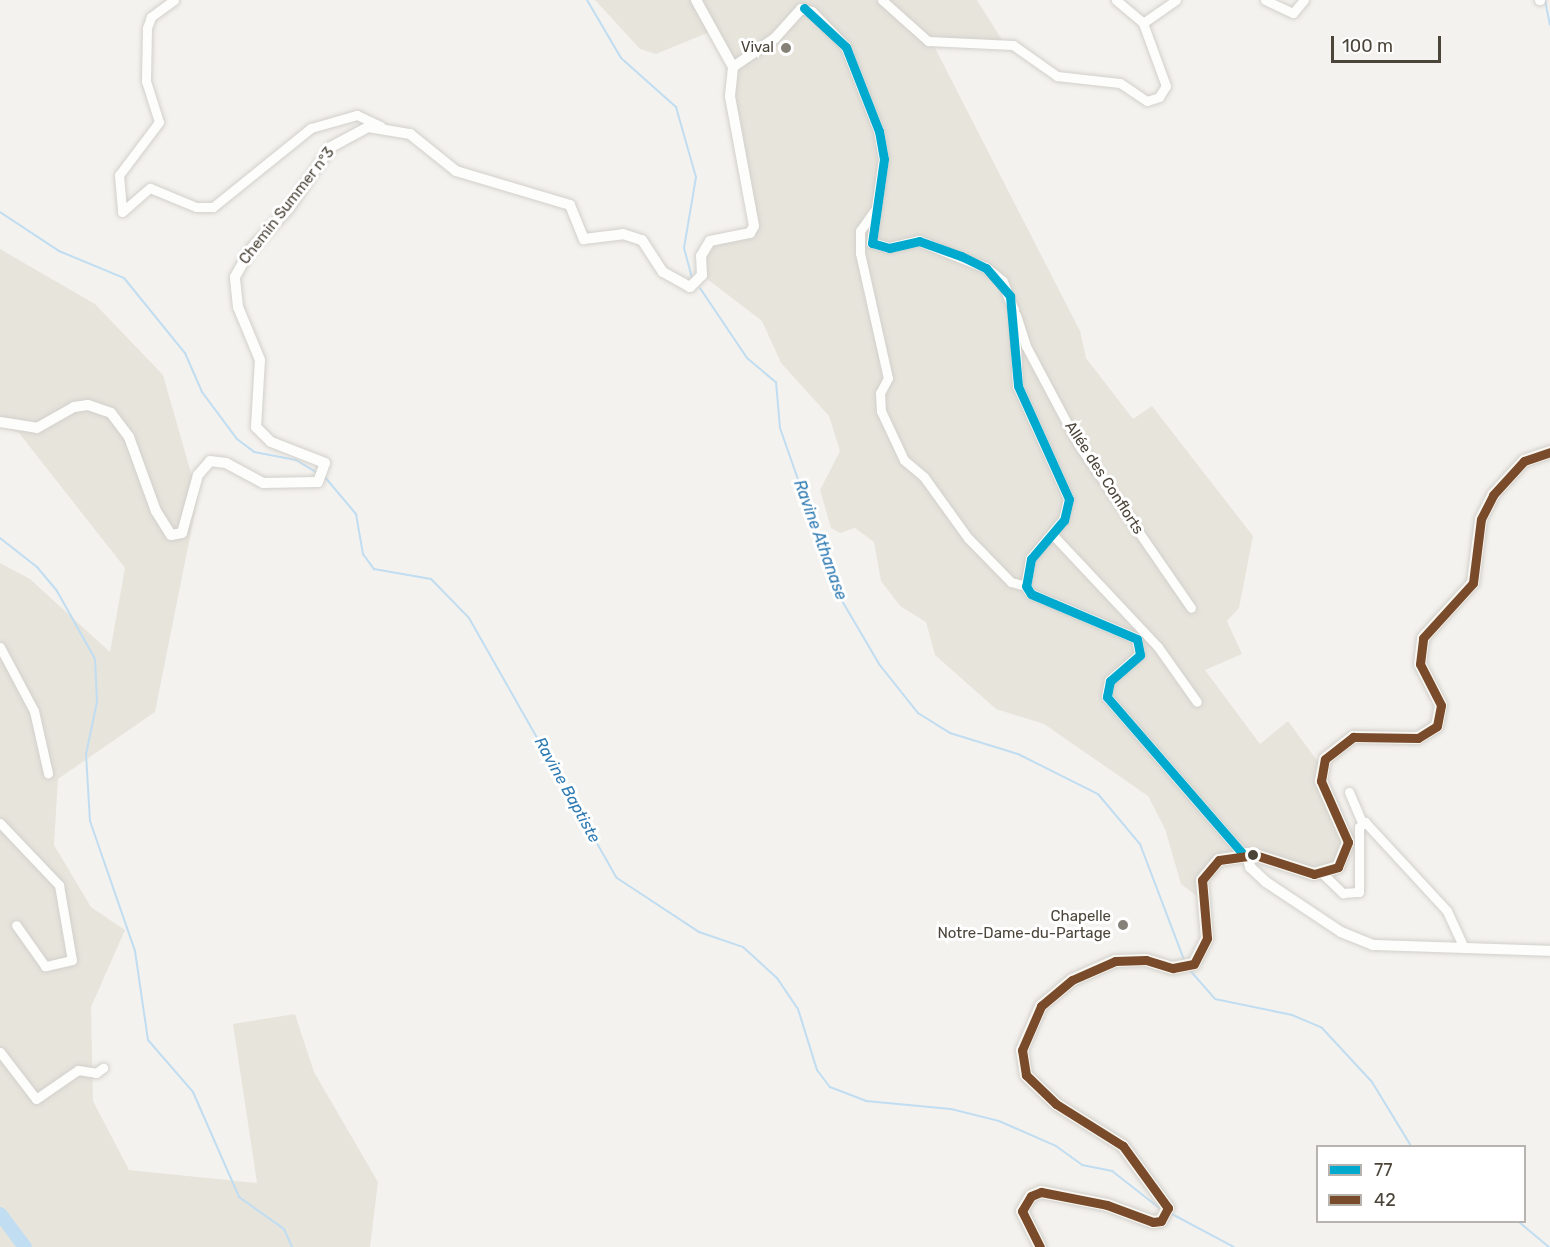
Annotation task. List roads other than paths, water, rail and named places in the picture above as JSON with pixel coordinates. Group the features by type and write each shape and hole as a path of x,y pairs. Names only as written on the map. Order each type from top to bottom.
{"main road":[{"path":"1040,1247 1022,1210 1031,1196 1041,1192 1107,1205 1154,1222 1161,1221 1168,1208 1166,1198 1123,1146 1033,1084 1022,1050 1028,1028 1054,993 1115,961 1139,959 1173,968 1194,964 1207,939 1204,874 1219,860 1245,853 1323,874 1342,862 1348,842 1321,781 1324,759 1353,737 1418,738 1437,726 1441,705 1420,664 1423,638 1473,583 1481,519 1493,495 1524,461 1550,452"}],"street":[{"path":"174,0 151,16 147,28 142,54 159,122 119,174 122,212 150,188 196,207 213,207 311,128 357,115 370,116 381,126 425,141 456,171 477,180 570,205 584,239 632,234 642,240 672,281 690,287 702,275 701,256 710,241 750,232 754,226 730,96 734,67 696,0"},
{"path":"882,0 928,41 1013,45 1057,76 1120,83 1147,101 1159,97 1166,86 1143,23 1116,0"},
{"path":"1143,23 1176,0"},
{"path":"1265,0 1293,13 1304,0"},
{"path":"734,67 762,48 804,4 846,47 870,103 884,159 873,211 872,243 879,248 919,241 961,256 1003,282 1014,310 1018,386 1069,499 1064,520 1031,559 1026,586 1031,594 1137,639 1140,655 1110,681 1107,697 1245,853 1250,867 1266,882 1356,939 1397,950 1464,948 1550,951"},
{"name":"Chemin Summer n°3","path":"0,422 37,428 74,407 88,405 111,413 129,436 156,511 171,535 182,533 198,475 210,461 226,462 263,483 318,482 325,463 271,442 256,427 262,369 238,307 236,277 250,250 289,208 331,147 356,130 381,126"},
{"path":"873,211 860,231 860,253 888,378 880,393 881,411 904,460 924,477 968,538 1011,582 1026,586"},
{"name":"Allée des Conflorts","path":"1014,310 1026,346 1078,444 1191,608"},
{"path":"1052,534 1158,647 1197,702"},
{"path":"0,647 34,711 48,773"},
{"path":"1349,792 1361,820 1447,911 1464,948"},
{"path":"1323,874 1343,893 1359,892 1361,820"},
{"path":"0,823 56,879 72,960 45,966 16,925"},
{"path":"0,1052 4,1064 36,1099 78,1070 96,1073 103,1068"}],"waterway":[{"name":"Ravine Athanase","path":"587,0 621,58 676,107 696,177 684,248 692,278"},
{"path":"1545,0 1550,25"},
{"name":"Ravine Baptiste","path":"0,212 59,251 124,278 185,353 202,392 237,439 254,452 296,460 316,472"},
{"name":"Ravine Athanase","path":"700,288 747,358 776,382 780,428 838,594 879,664 918,713 950,733 1018,754 1098,794 1140,844 1184,960"},
{"name":"Ravine Baptiste","path":"324,476 356,514 363,554 374,569 431,579 469,618 617,878 699,932 743,947 777,978 798,1009 817,1070 830,1087 866,1101 951,1109 999,1121 1056,1146 1082,1165 1112,1171 1162,1210"},
{"path":"0,538 37,567 57,591 95,659 97,702 86,754 90,821 135,951 148,1040 193,1092 239,1197 284,1229 292,1247"},
{"name":"Ravine Athanase","path":"1188,968 1215,999 1292,1015 1322,1028 1372,1082 1410,1145"},
{"name":"Ravine Baptiste","path":"1170,1213 1234,1247"},
{"path":"0,1214 25,1247"},
{"name":"Ravine Athanase","path":"1520,1223 1549,1247"}],"place":[{"name":"Vival","path":"786,48"},
{"name":"Chapelle Notre-Dame-du-Partage","path":"1123,925"}]}
